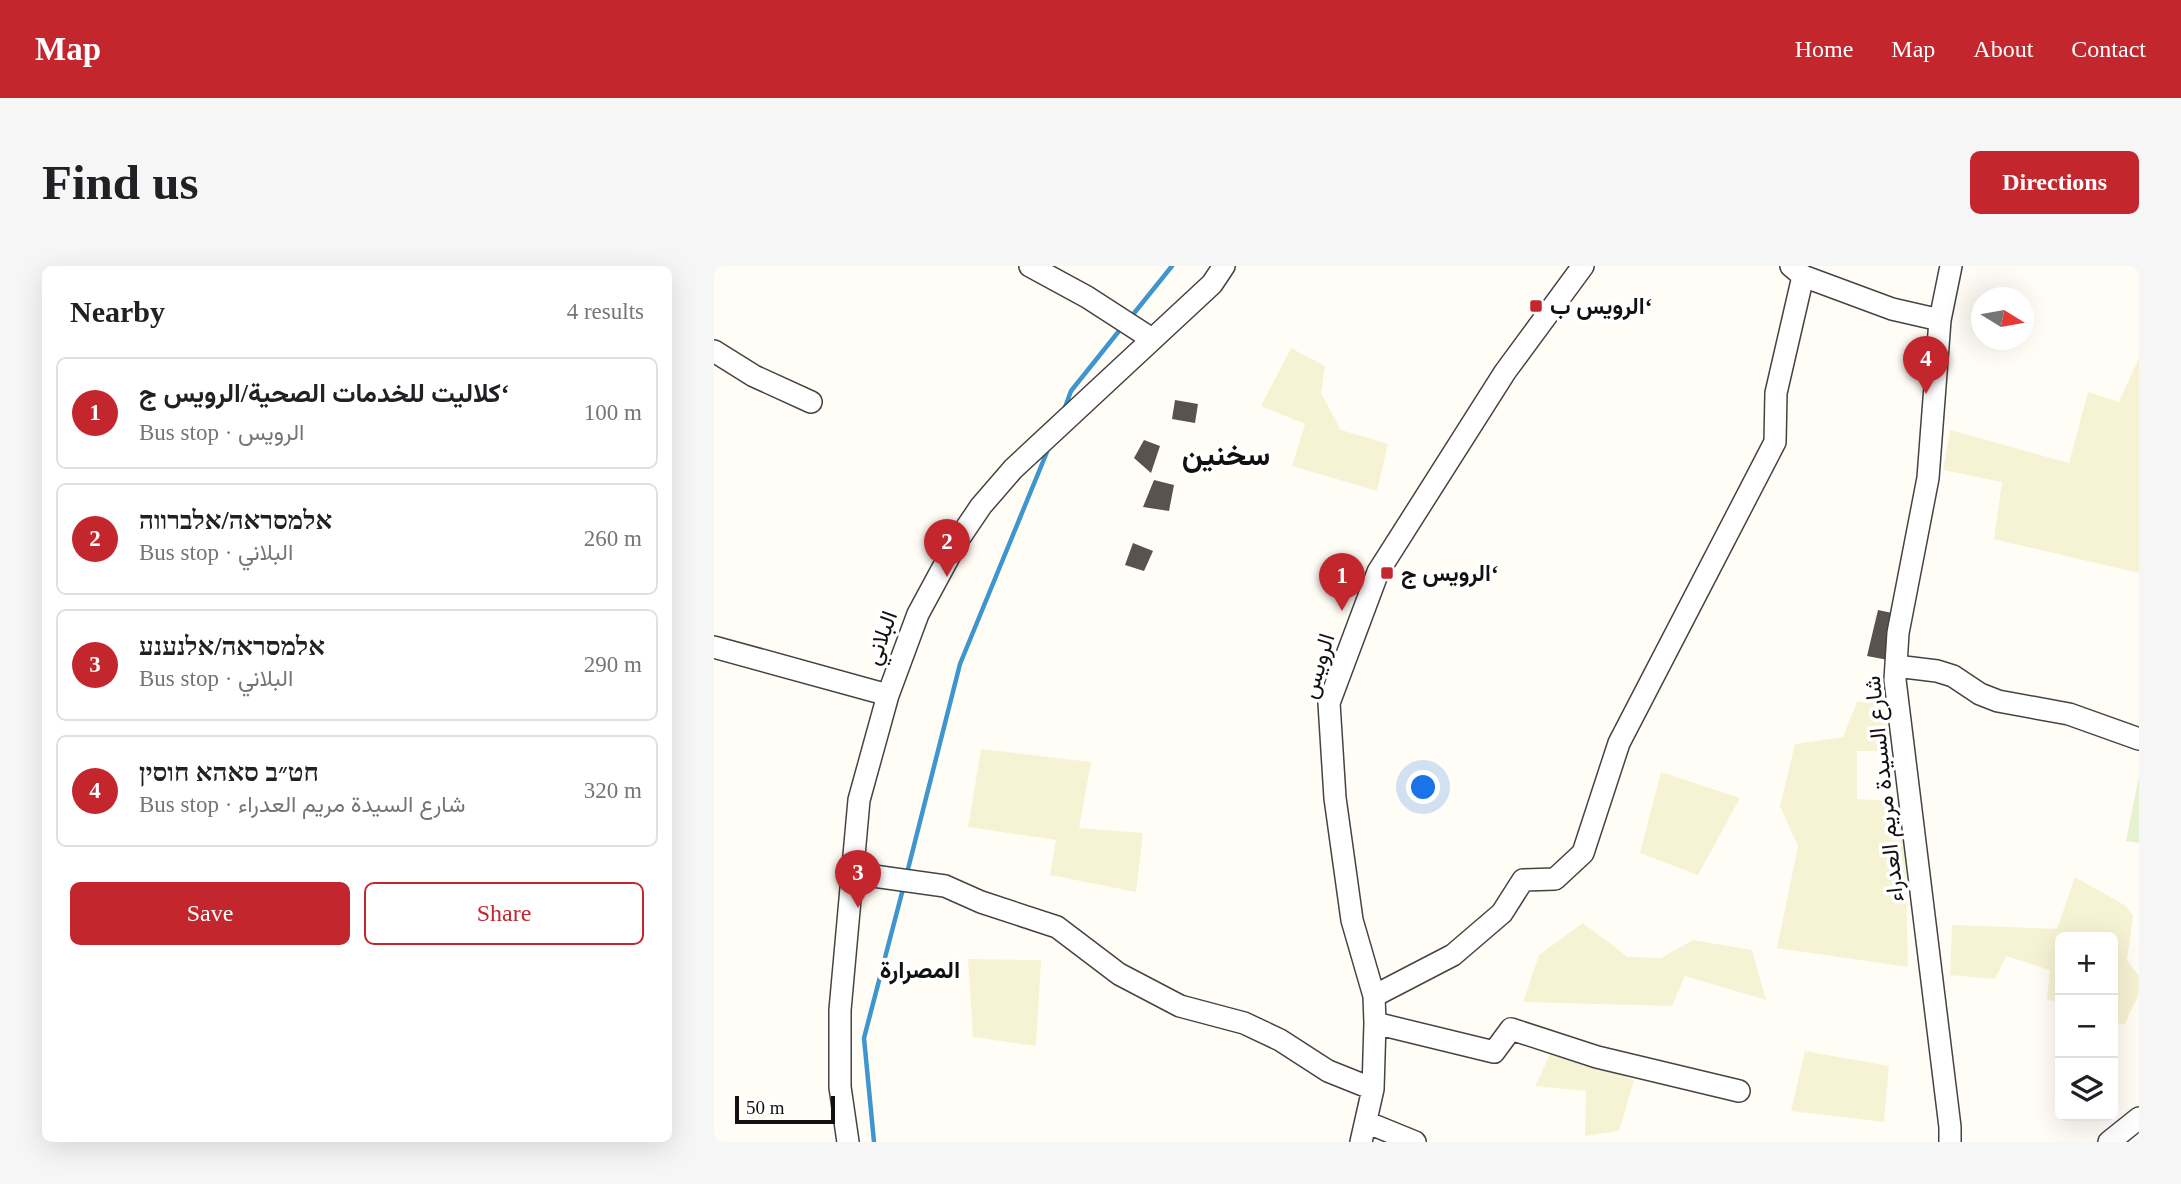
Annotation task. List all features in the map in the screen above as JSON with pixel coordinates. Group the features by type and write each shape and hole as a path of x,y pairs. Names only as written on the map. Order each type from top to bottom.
{"street":[{"path":"1030,266 1087,297 1152,340"},
{"name":"البلاني","path":"848,1142 840,1087 840,1010 859,800 888,695 918,614 958,540 981,506 1013,469 1212,284 1224,266"},
{"name":"الرويس","path":"1363,1132 1373,1089 1374,996 1352,920 1335,798 1329,703 1378,572 1505,372 1583,266"},
{"name":"شارع السيدة مريم العدراء","path":"1950,1142 1895,680 1898,634 1928,478 1940,320 1951,266"},
{"path":"1374,996 1452,956 1502,913 1522,880 1555,879 1583,853 1619,743 1775,442 1776,393 1797,271 1892,309 1940,320"},
{"path":"714,351 765,382 811,402"},
{"path":"714,647 888,695"},
{"path":"1896,666 1937,671 1953,676 1980,694 1998,701 2068,714 2139,739"},
{"path":"852,873 945,886 981,902 1057,927 1119,974 1180,1006 1244,1023 1280,1040 1328,1071 1373,1089"},
{"path":"1375,1023 1494,1052 1511,1029 1597,1057 1739,1091"},
{"path":"2109,1142 2139,1118"},
{"path":"1363,1132 1415,1142"}],"shaded area":[{"path":"1291,348 1325,366 1321,393 1341,430 1388,444 1377,491 1292,466 1305,424 1261,406"},
{"path":"2139,357 2139,573 1994,539 2002,482 1943,470 1950,430 2069,463 2088,392 2119,402"},
{"path":"1857,702 1889,702 1890,751 1857,751 1857,799 1904,802 1908,967 1777,948 1798,846 1780,806 1795,744 1843,737"},
{"path":"981,749 1091,762 1079,828 1143,833 1136,892 1050,875 1056,840 968,827"},
{"path":"1661,772 1740,798 1698,875 1640,853"},
{"path":"2075,877 2126,906 2133,916 2127,960 2139,976 2139,994 2124,1025 2118,1023 2118,932 2055,932 2055,1001 2047,999 2050,970 2006,956 1995,979 1950,975 1952,925 2057,929"},
{"path":"1583,923 1628,957 1661,958 1693,940 1752,950 1766,1000 1685,976 1672,1006 1523,1002 1539,955"},
{"path":"968,959 1041,960 1036,1046 973,1037"},
{"path":"1553,1048 1634,1080 1619,1131 1585,1136 1586,1091 1535,1086"},
{"path":"1805,1051 1889,1066 1884,1122 1791,1111"}],"green space":[{"path":"2139,776 2139,843 2126,841"}],"building":[{"path":"1175,400 1198,404 1195,423 1172,419"},
{"path":"1144,440 1160,446 1151,473 1134,458"},
{"path":"1154,480 1174,485 1169,511 1143,507"},
{"path":"1133,543 1153,551 1144,571 1125,565"},
{"path":"1878,610 1892,613 1888,660 1867,656"}],"waterway":[{"path":"1131,317 1172,266"},
{"path":"1064,410 1071,391 1123,326"},
{"path":"907,873 960,664 1049,447"},
{"path":"874,1142 864,1038 904,885"}],"place":[{"name":"الرويس ب‘","path":"1536,306"},
{"name":"חט״ב סאהא חוסין","path":"1926,394"},
{"name":"الرويس ج‘","path":"1387,573"},
{"name":"אלמסראה/אלברווה","path":"947,577"},
{"name":"كلاليت للخدمات الصحية/الرويس ج‘","path":"1342,611"},
{"name":"אלמסראה/אלנענע","path":"858,908"}],"district":[{"name":"سخنين","path":"1226,454"},
{"name":"المصرارة","path":"920,970"}]}
